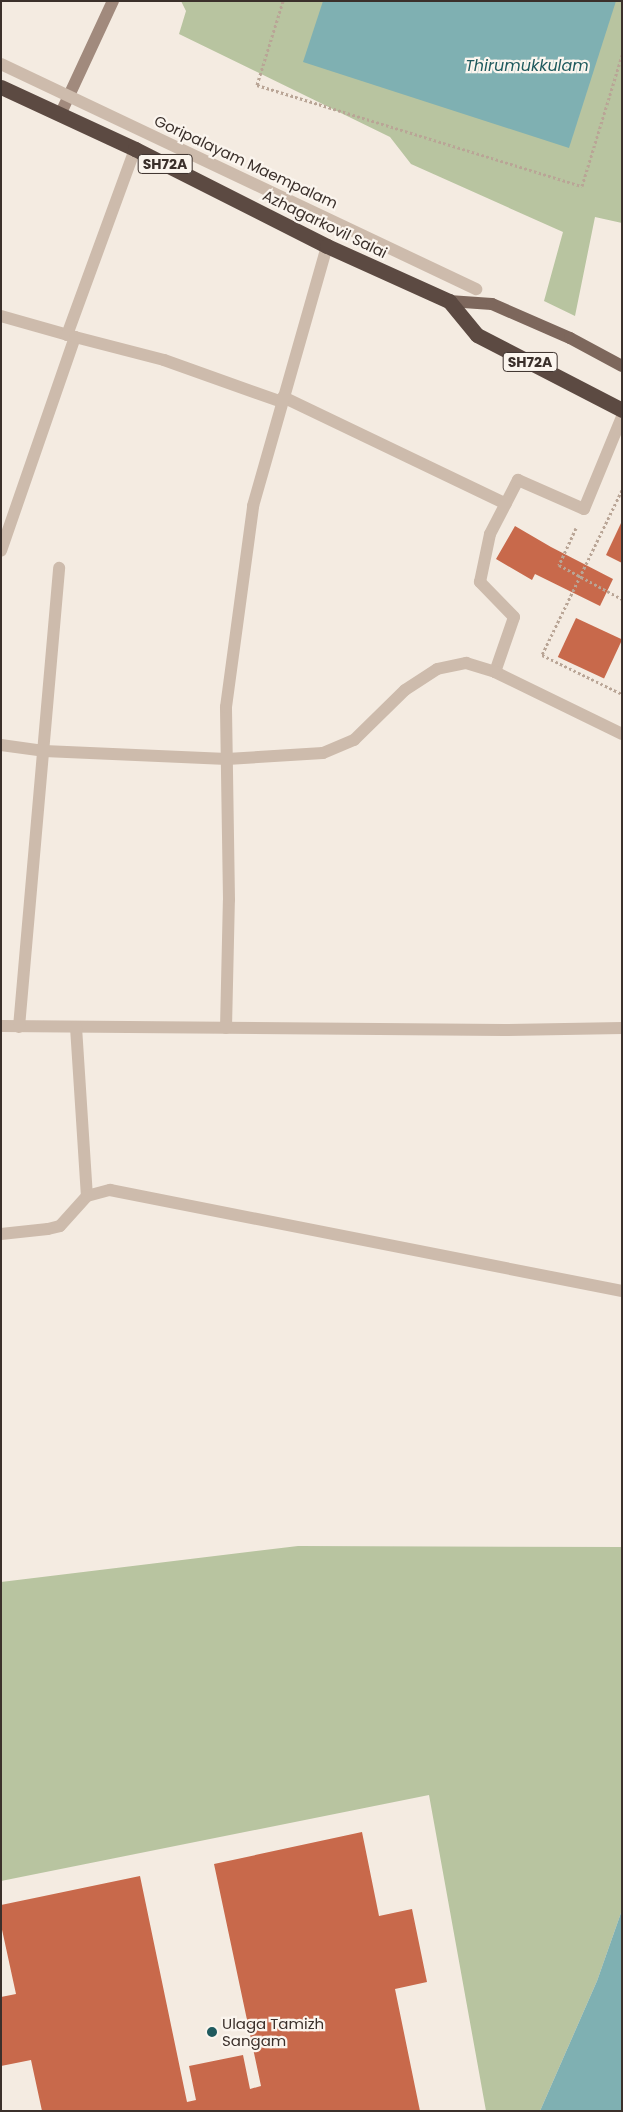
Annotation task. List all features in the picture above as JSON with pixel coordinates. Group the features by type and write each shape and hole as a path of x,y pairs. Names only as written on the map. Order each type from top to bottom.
{"highway":[{"name":"Azhagarkovil Salai","path":"1,87 135,149 327,246 449,301 478,335 622,410"}],"main road":[{"path":"449,301 492,304 570,338 622,366"}],"street":[{"path":"60,115 113,1"},
{"name":"Goripalayam Maempalam","path":"1,64 476,289"},
{"path":"1,551 71,336 135,149"},
{"path":"226,1028 229,900 226,707 253,506 327,246"},
{"path":"1,316 164,360 283,400 506,504"},
{"path":"495,672 514,617 480,582 490,534 518,480 584,509 622,417"},
{"path":"19,1027 59,568"},
{"path":"1,745 44,751 227,759 323,753 354,740 405,690 437,669 466,663 495,672 622,734"},
{"path":"1,1026 504,1030 622,1028"},
{"path":"76,1027 87,1196"},
{"path":"1,1234 60,1226 87,1196 110,1190 622,1291"}],"path":[{"path":"283,1 257,84 582,186 622,56"},
{"path":"622,490 542,655 622,694"},
{"path":"584,509 560,565 622,600"}],"green space":[{"path":"181,1 622,1 622,223 595,217 575,316 544,301 563,232 411,164 390,137 179,34 186,11"},
{"path":"298,1546 622,1547 622,1910 597,1981 540,2111 486,2111 429,1795 1,1881 1,1582"}],"water":[{"name":"Thirumukkulam","path":"323,1 616,1 569,148 303,62"},
{"path":"622,1910 622,2111 540,2111 597,1981"}],"building":[{"path":"622,521 622,563 606,555"},
{"path":"515,526 613,579 600,606 535,574 532,580 496,559"},
{"path":"576,618 622,639 604,679 558,657"},
{"path":"362,1832 379,1916 412,1909 427,1982 395,1989 420,2111 42,2111 31,2060 1,2066 1,1997 16,1994 1,1925 1,1905 140,1876 187,2102 196,2100 189,2066 243,2055 250,2089 261,2086 214,1864"}],"place":[{"name":"Ulaga Tamizh Sangam","path":"212,2032"}]}
